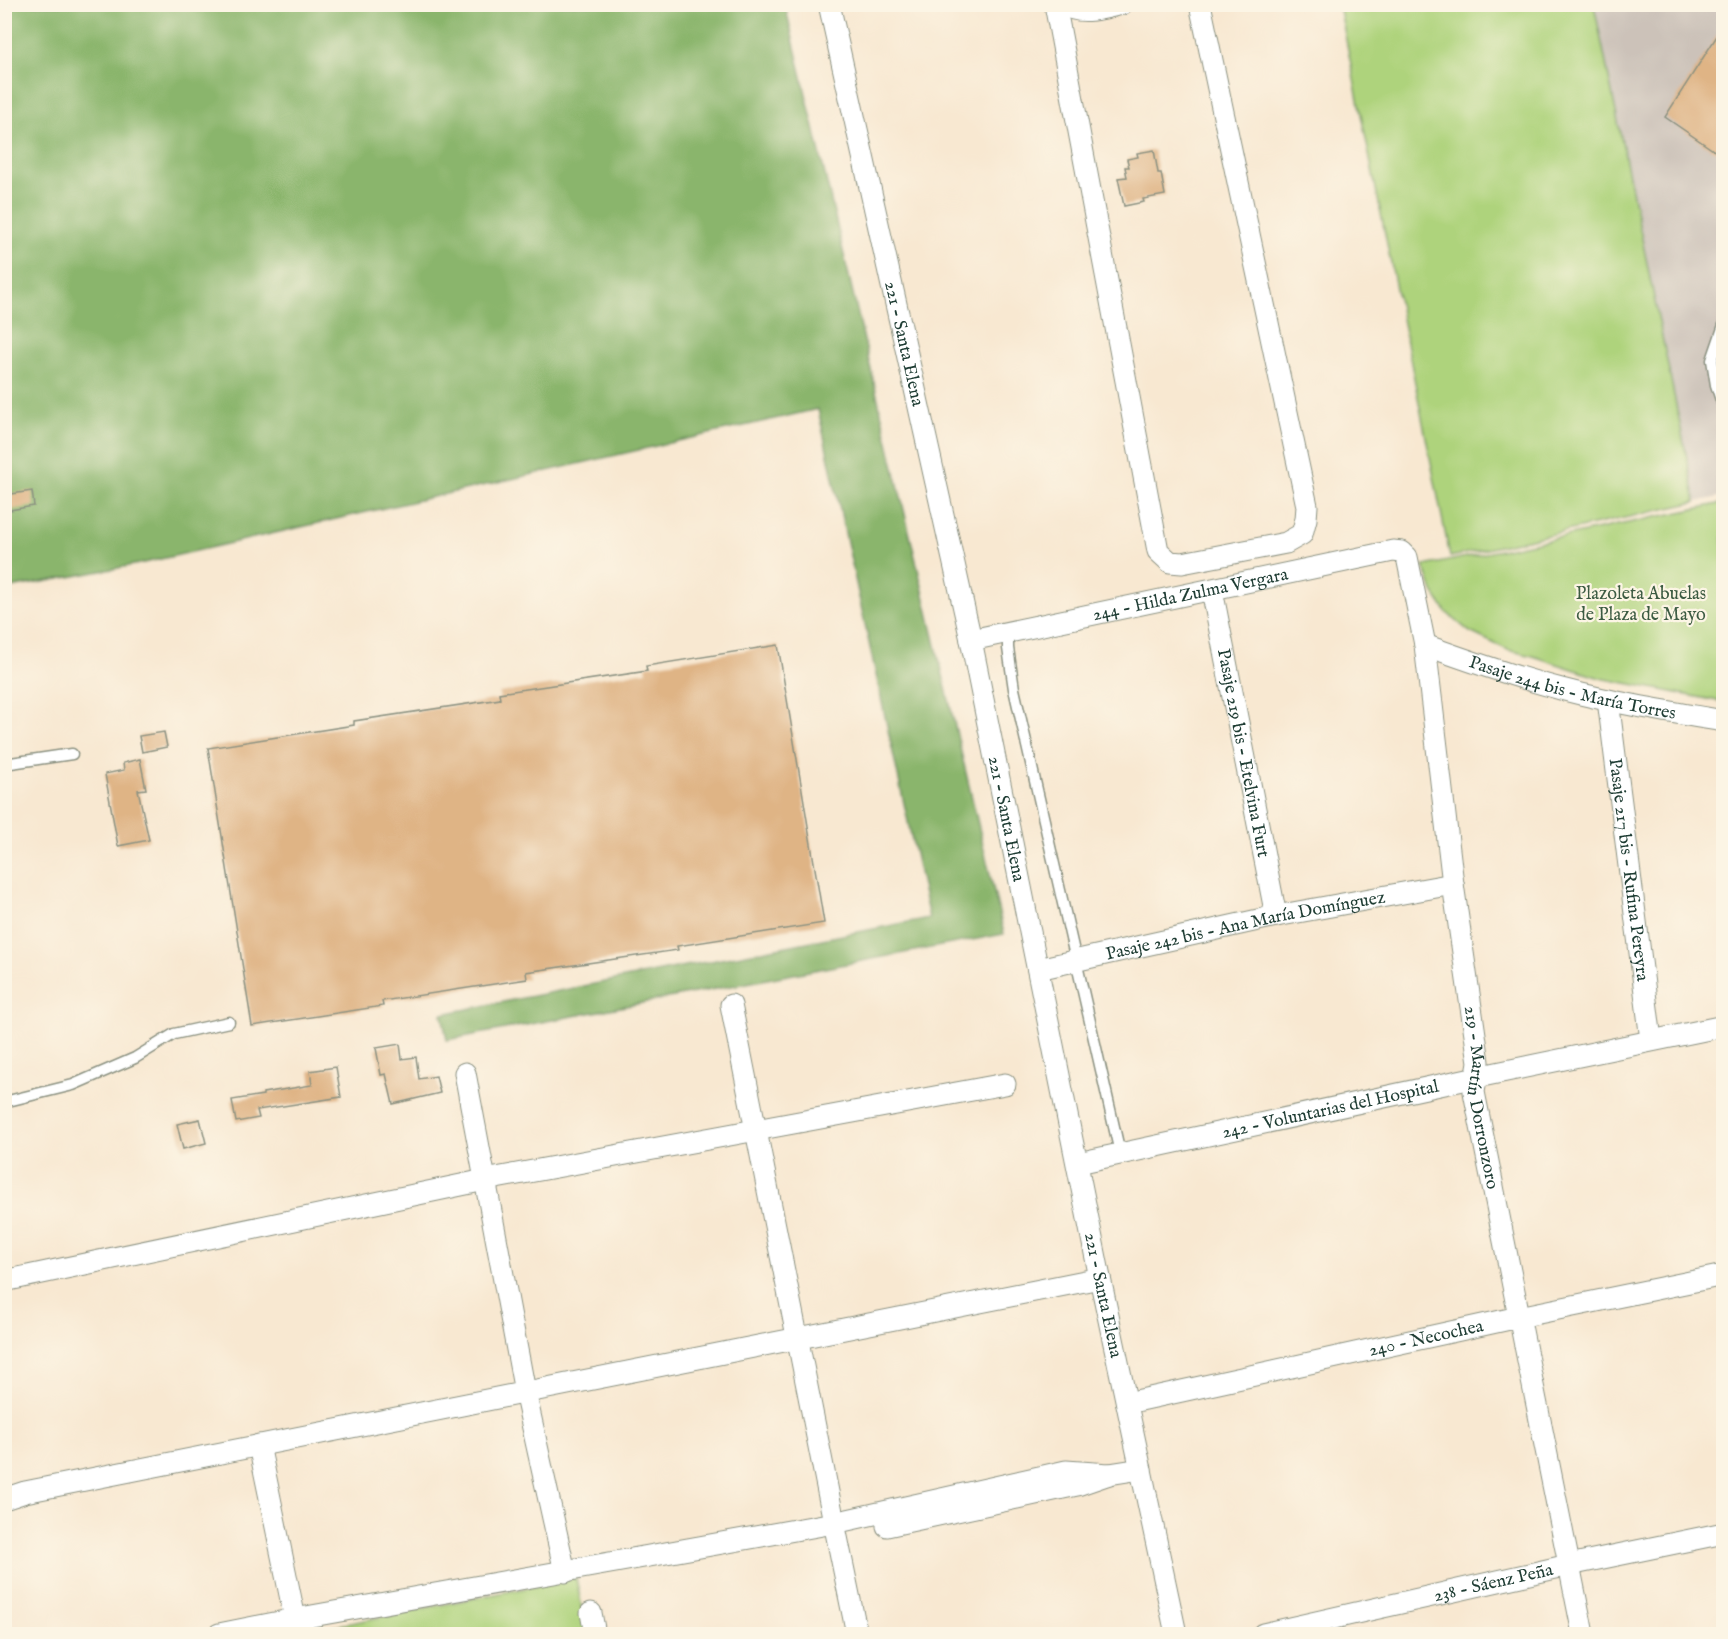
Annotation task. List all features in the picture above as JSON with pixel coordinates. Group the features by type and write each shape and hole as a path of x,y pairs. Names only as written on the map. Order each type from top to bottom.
{"street":[{"name":"221 - Santa Elena","path":"829,4 971,640 1100,1278 1176,1635"},
{"path":"1056,4 1158,551 1170,562 1182,563 1286,543 1302,534 1307,506 1200,4"},
{"path":"1062,4 1073,10 1084,11 1094,11 1122,4"},
{"name":"244 - Hilda Zulma Vergara","path":"971,640 1393,551 1402,552 1407,557"},
{"name":"219 - Martín Dorronzoro","path":"1407,557 1425,645 1453,884 1479,1062 1474,1092 1583,1635"},
{"name":"Pasaje 219 bis - Etelvina Furt","path":"1212,590 1276,916"},
{"name":"Pasaje 244 bis - María Torres","path":"1425,645 1560,688 1608,700 1724,721"},
{"name":"Pasaje 217 bis - Rufina Pereyra","path":"1608,700 1651,1040"},
{"name":"Pasaje 242 bis - Ana María Domínguez","path":"1038,969 1276,916 1453,884"},
{"path":"731,1005 857,1635"},
{"name":"242 - Voluntarias del Hospital","path":"1078,1163 1724,1026"},
{"path":"465,1073 525,1392 565,1572"},
{"path":"4,1281 485,1180 1005,1084"},
{"name":"240 - Necochea","path":"1127,1403 1519,1317 1724,1275"},
{"path":"4,1499 25,1492 1100,1278"},
{"path":"259,1445 295,1619"},
{"path":"219,1635 295,1619 565,1572 835,1530 1066,1471 1109,1474 1141,1469"},
{"name":"238 - Sáenz Peña","path":"1263,1635 1569,1565 1724,1533"},
{"path":"591,1613 595,1635"}],"lane":[{"path":"1724,325 1712,360 1716,386 1724,409"},
{"name":"221 - Santa Elena","path":"1008,632 1014,689 1120,1153"},
{"path":"4,764 72,754"},
{"path":"4,1102 73,1085 135,1058 174,1034 229,1022"}],"shaded area":[{"path":"1594,5 1723,5 1723,496 1696,502"}],"green space":[{"path":"5,5 785,5 1004,934 447,1040 442,1014 929,918 818,409 139,564 5,589"},
{"path":"1339,5 1594,5 1696,502 1450,557"},
{"name":"Plazoleta Abuelas de Plaza de Mayo","path":"1723,503 1723,702 1600,678 1508,650 1470,632 1447,613 1433,592 1424,566"},
{"path":"576,1578 587,1634 295,1634"}],"building":[{"path":"1724,25 1724,140 1716,152 1665,117"},
{"path":"1154,150 1165,195 1143,199 1144,202 1124,206 1118,178 1127,177 1125,167 1129,167 1127,159 1138,157 1137,153"},
{"path":"32,491 34,506 4,511 4,495"},
{"path":"778,645 824,923 677,946 678,950 526,972 527,979 382,1001 383,1006 252,1026 208,748 354,725 354,721 500,699 499,693 647,671 646,666"},
{"path":"164,732 167,747 142,752 139,736"},
{"path":"140,759 146,789 138,790 149,840 118,846 105,774 124,770 123,763"},
{"path":"400,1044 402,1059 416,1057 419,1079 436,1076 440,1093 393,1104 386,1074 381,1075 376,1048"},
{"path":"336,1067 341,1097 257,1110 259,1118 236,1122 232,1100 312,1085 310,1071"},
{"path":"200,1119 206,1143 183,1149 177,1124"}]}
